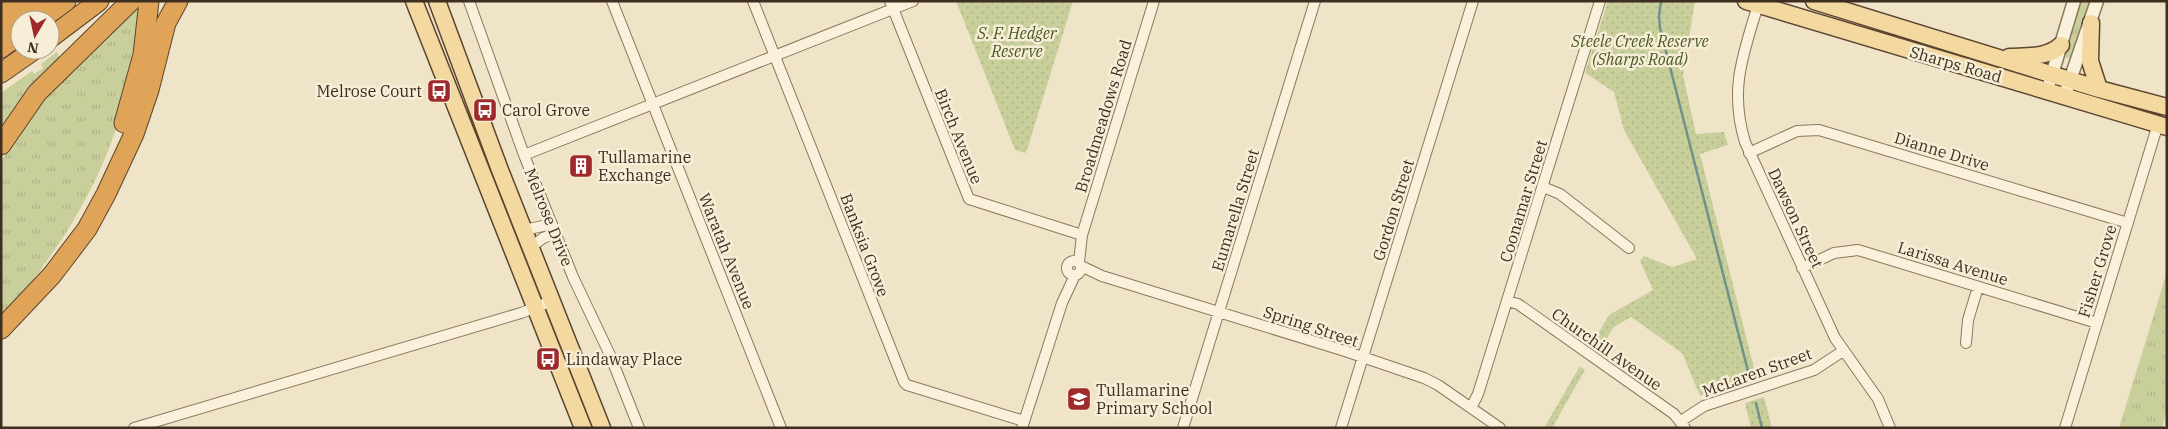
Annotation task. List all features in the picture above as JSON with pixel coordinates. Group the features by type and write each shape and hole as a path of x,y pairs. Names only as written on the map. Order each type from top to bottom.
{"highway":[{"path":"1,10 11,1"},
{"path":"1,10 17,1"},
{"path":"1,27 38,1"},
{"path":"54,10 66,1"},
{"path":"60,30 99,1"},
{"path":"16,312 44,276 81,220 117,144 138,77 147,34 149,1"},
{"path":"1,329 52,275 87,229 106,194 134,134 149,90 166,23 178,1"},
{"path":"1,145 37,93 130,2"},
{"path":"1,73 20,60"}],"main road":[{"path":"414,1 584,428"},
{"name":"Melrose Drive","path":"437,1 468,86 602,428"},
{"name":"Sharps Road","path":"1814,1 2071,80 2167,107"},
{"name":"Sharps Road","path":"1753,2 2163,126"},
{"path":"2091,23 2090,60 2099,88"},
{"path":"2000,58 2042,55 2053,52 2061,45"},
{"path":"451,93 468,86"}],"street":[{"name":"Melrose Drive","path":"469,1 524,155 573,277 610,355 639,428"},
{"name":"Waratah Avenue","path":"612,1 781,428"},
{"name":"Banksia Grove","path":"753,1 904,382 907,385 1023,424"},
{"path":"524,155 775,57 892,5 914,1"},
{"name":"Broadmeadows Road","path":"1023,424 1062,302 1075,268 1081,238 1154,1"},
{"name":"Eumarella Street","path":"1183,428 1315,1"},
{"name":"Gordon Street","path":"1342,428 1473,1"},
{"name":"Coonamar Street","path":"1471,408 1478,394 1600,1"},
{"path":"2047,91 2074,1"},
{"path":"2064,96 2091,23 2097,1"},
{"name":"Dawson Street","path":"1753,2 1738,77 1738,113 1741,129 1749,153 1834,338 1878,399 1890,428"},
{"name":"Birch Avenue","path":"892,5 969,199 1081,238"},
{"name":"Fisher Grove","path":"2065,428 2128,223 2163,126"},
{"name":"Dianne Drive","path":"1749,153 1797,131 1819,130 2128,223"},
{"path":"1543,187 1560,194 1629,248"},
{"path":"524,230 554,229"},
{"path":"531,247 554,229"},
{"name":"Larissa Avenue","path":"1802,268 1834,253 1858,250 2097,323"},
{"name":"Spring Street","path":"1075,268 1219,312 1431,381 1500,428"},
{"path":"1966,343 1968,320 1978,287"},
{"path":"134,428 535,308 552,301"},
{"name":"Churchill Avenue","path":"1507,301 1518,304 1683,424"},
{"name":"McLaren Street","path":"1683,424 1704,406 1814,370 1843,351"}],"green space":[{"name":"S. F. Hedger Reserve","path":"956,1 1073,1 1026,153 1015,150"},
{"name":"Steele Creek Reserve (Sharps Road)","path":"1608,1 1695,1 1683,75 1696,134 1724,132 1728,145 1700,154 1756,376 1700,396 1682,353 1631,317 1614,327 1599,350 1591,346 1609,315 1653,290 1640,261 1644,256 1672,267 1697,259 1624,130 1614,92 1585,73"},
{"path":"2079,1 2093,1 2075,60 2062,56"},
{"path":"142,4 137,38 121,111 111,144 99,171 86,198 56,248 1,318 1,163 14,138 45,94 80,57"},
{"path":"46,60 58,60 1,130 1,93 32,71 34,74 43,68 41,64"},
{"path":"2167,272 2166,414 2162,428 2119,428"},
{"path":"1580,366 1585,370 1552,428 1544,428"},
{"path":"1764,397 1772,428 1751,428 1745,403"}],"waterway":[{"path":"1661,1 1660,28 1749,375"},
{"path":"1756,403 1762,428"}],"place":[{"name":"Melrose Court","path":"439,91"},
{"name":"Carol Grove","path":"485,110"},
{"name":"Tullamarine Exchange","path":"581,166"},
{"name":"Lindaway Place","path":"548,359"},
{"name":"Tullamarine Primary School","path":"1079,399"}]}
